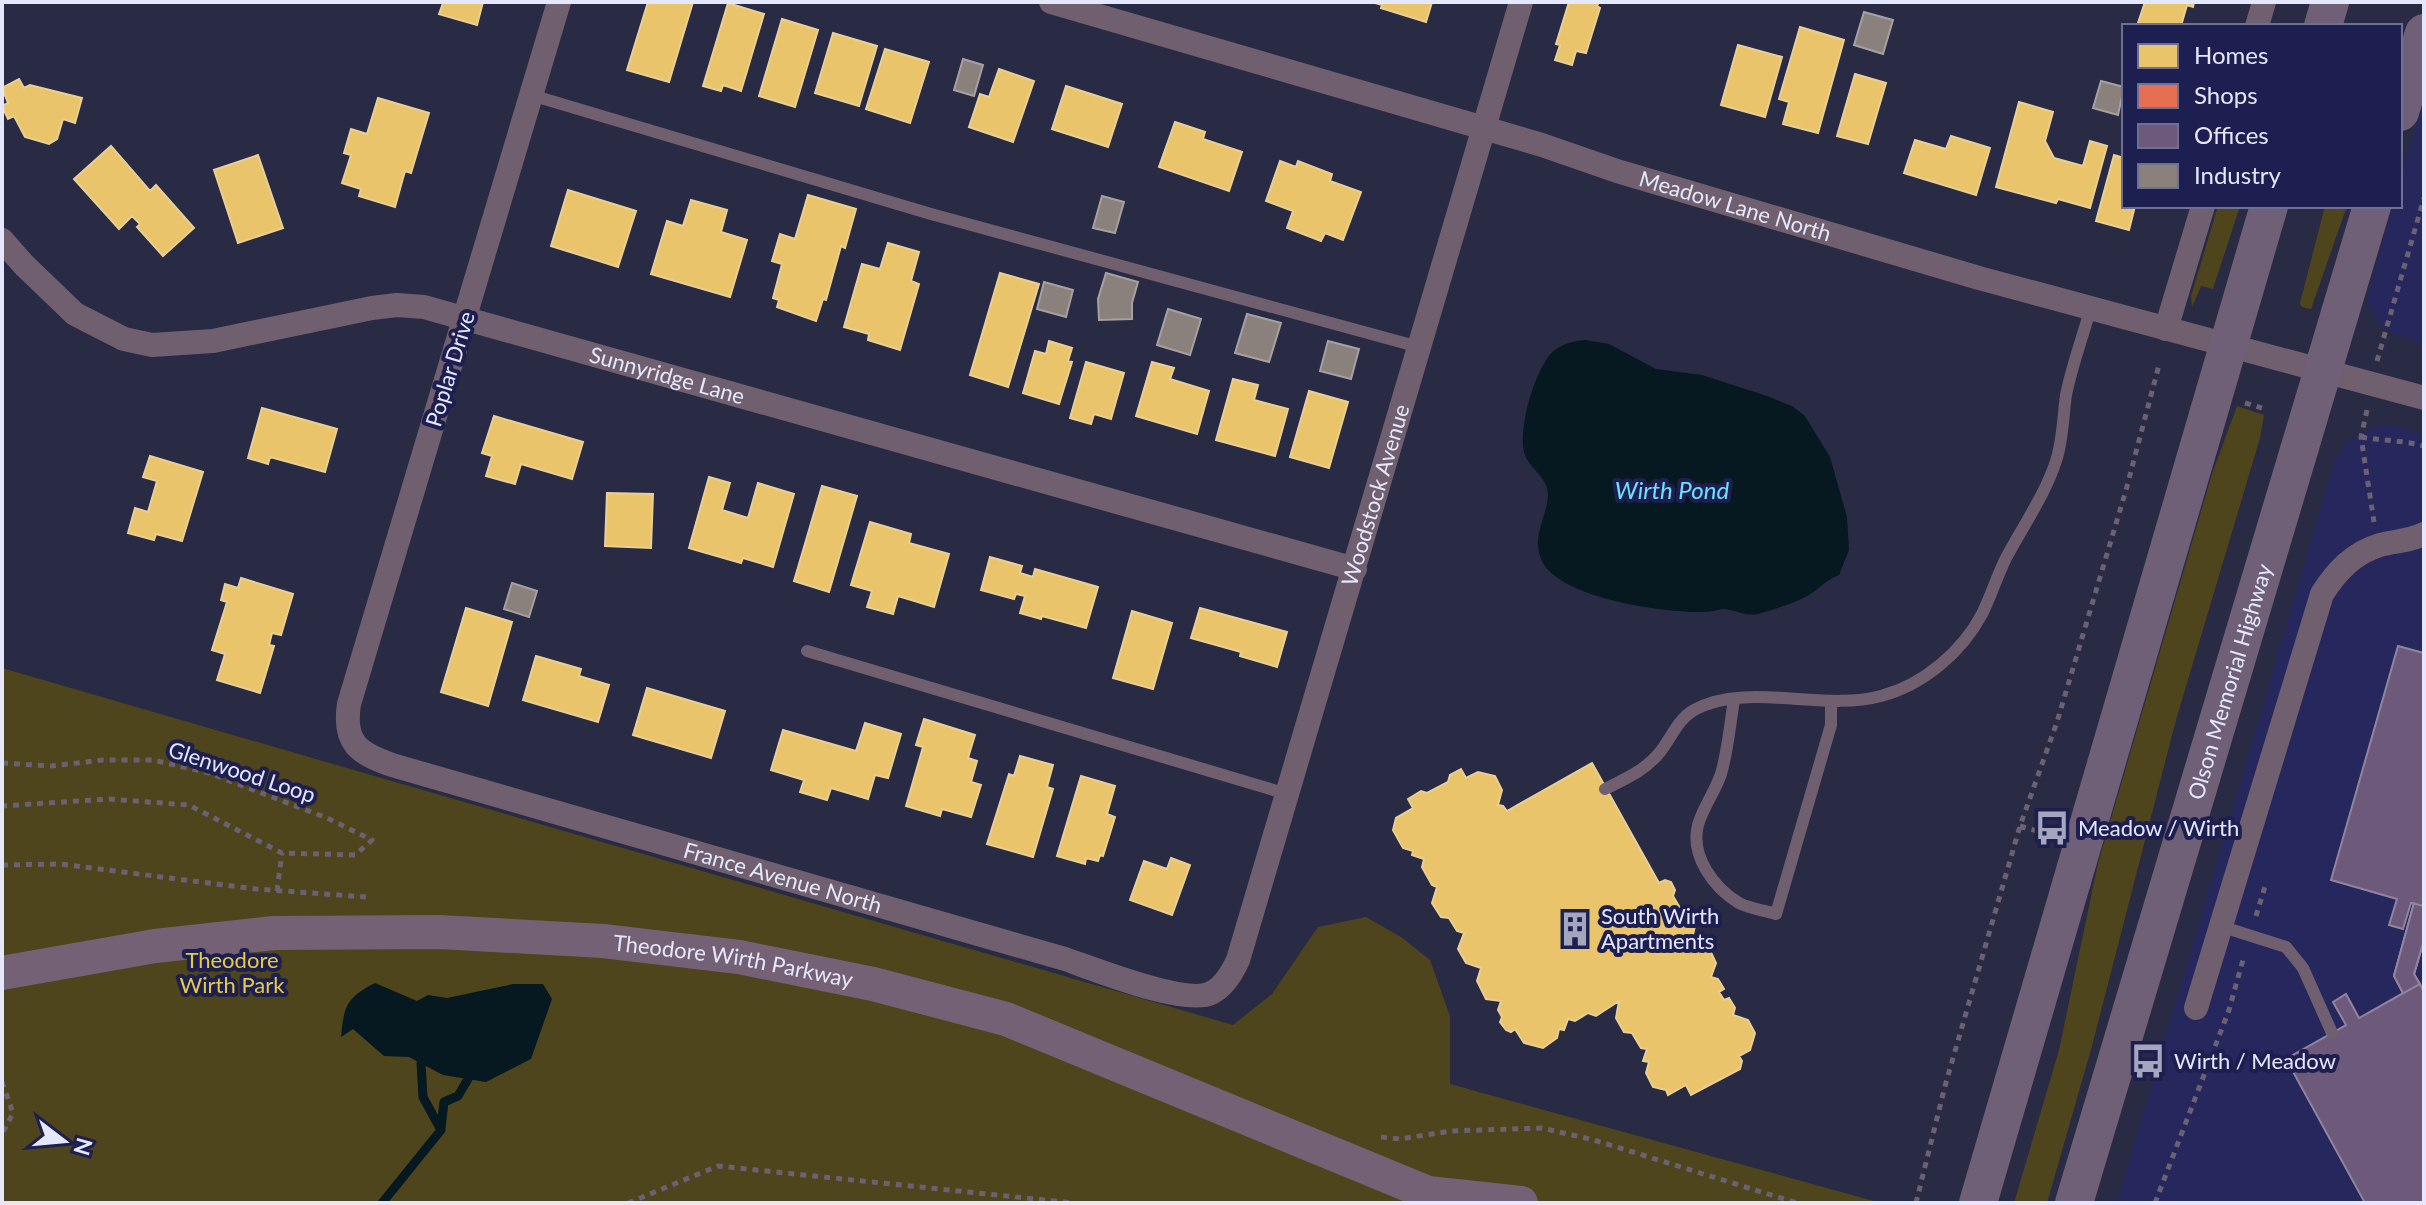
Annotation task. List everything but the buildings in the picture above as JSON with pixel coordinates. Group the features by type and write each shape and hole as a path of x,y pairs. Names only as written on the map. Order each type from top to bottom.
{"main road":[{"path":"2324,24 2330,2"},
{"path":"2402,105 2424,33"},
{"path":"1978,1203 2268,208"},
{"name":"Olson Memorial Highway","path":"2074,1203 2371,208"}],"street":[{"name":"Poplar Drive","path":"349,736 349,704 559,2"},
{"name":"Meadow Lane North","path":"1051,2 1484,128 1908,258 2424,398"},
{"name":"Woodstock Avenue","path":"1221,985 1238,960 1521,2"},
{"path":"2258,24 2264,2"},
{"path":"2166,329 2202,208"},
{"name":"Sunnyridge Lane","path":"2,240 75,314 124,339 152,345 213,341 372,308 397,305 424,307 1355,569"},
{"path":"2196,1008 2322,594 2334,575 2365,550 2424,534"},
{"name":"France Avenue North","path":"349,736 364,752 392,765 1000,940 1166,992 1192,997 1210,994 1221,985"},
{"name":"Theodore Wirth Parkway","path":"2,973 155,946 274,933 439,932 603,941 739,957 873,984 1006,1019 1435,1198 1521,1203"}],"lane":[{"path":"531,95 931,214 1419,347"},
{"path":"1605,789 1651,762 1677,726 1693,711 1710,704 1758,697 1831,702 1881,696 1931,672 1968,637 2050,479 2058,457 2067,392 2091,307"},
{"path":"807,651 1287,794"},
{"path":"1734,700 1725,760 1719,779 1704,805 1696,848 1702,865 1727,893 1741,904 1776,914 1831,725 1831,702"},
{"path":"2220,926 2286,947 2303,968 2332,1033"}],"path":[{"path":"1916,1203 1945,1086 2020,826 2057,722 2126,490 2159,365"},
{"path":"2240,401 2262,408"},
{"path":"2361,437 2396,439 2424,446"},
{"name":"Glenwood Loop","path":"2,763 51,766 103,760 153,760 209,773 327,818 372,840 355,855 282,853 189,805 109,799 2,806"},
{"path":"2020,826 2044,833"},
{"path":"277,891 282,853"},
{"path":"2,1082 13,1113 2,1134"},
{"path":"628,1203 718,1166 1074,1203"}],"shaded area":[{"path":"2424,99 2424,344 2391,333 2375,319 2367,300 2391,208 2402,208 2402,173"},
{"path":"2375,426 2394,426 2424,435 2424,1203 2117,1203 2335,459 2349,440"}],"green space":[{"path":"2217,208 2239,208 2213,289 2201,286 2192,307 2191,296"},
{"path":"2324,208 2346,208 2311,309 2302,307 2300,303"},
{"path":"2237,406 2264,415 2260,438 2176,720 2092,1046 2047,1203 2014,1203 2059,1050 2098,863 2212,474"},
{"name":"Theodore Wirth Park","path":"2,668 1233,1025 1272,994 1318,927 1366,917 1401,937 1430,960 1450,1016 1450,1084 1881,1203 2,1203"}],"water":[{"name":"Wirth Pond","path":"1585,340 1609,344 1656,369 1702,375 1767,396 1792,406 1805,416 1830,457 1847,517 1849,550 1839,575 1803,598 1754,615 1722,609 1706,612 1665,610 1616,601 1570,585 1553,574 1542,561 1538,541 1548,494 1544,481 1525,455 1523,431 1541,368 1556,349"},
{"path":"375,983 417,1001 428,995 447,998 513,984 543,984 552,999 531,1059 486,1082 443,1075 409,1057 384,1056 353,1029 341,1037 348,1004 358,993"}],"waterway":[{"path":"382,1203 441,1130 423,1097 421,1063"},
{"path":"441,1128 444,1102 458,1096 468,1079"}],"place":[{"name":"Meadow / Wirth","path":"2052,828"},
{"name":"South Wirth Apartments","path":"1575,929"},
{"name":"Wirth / Meadow","path":"2148,1061"}]}
